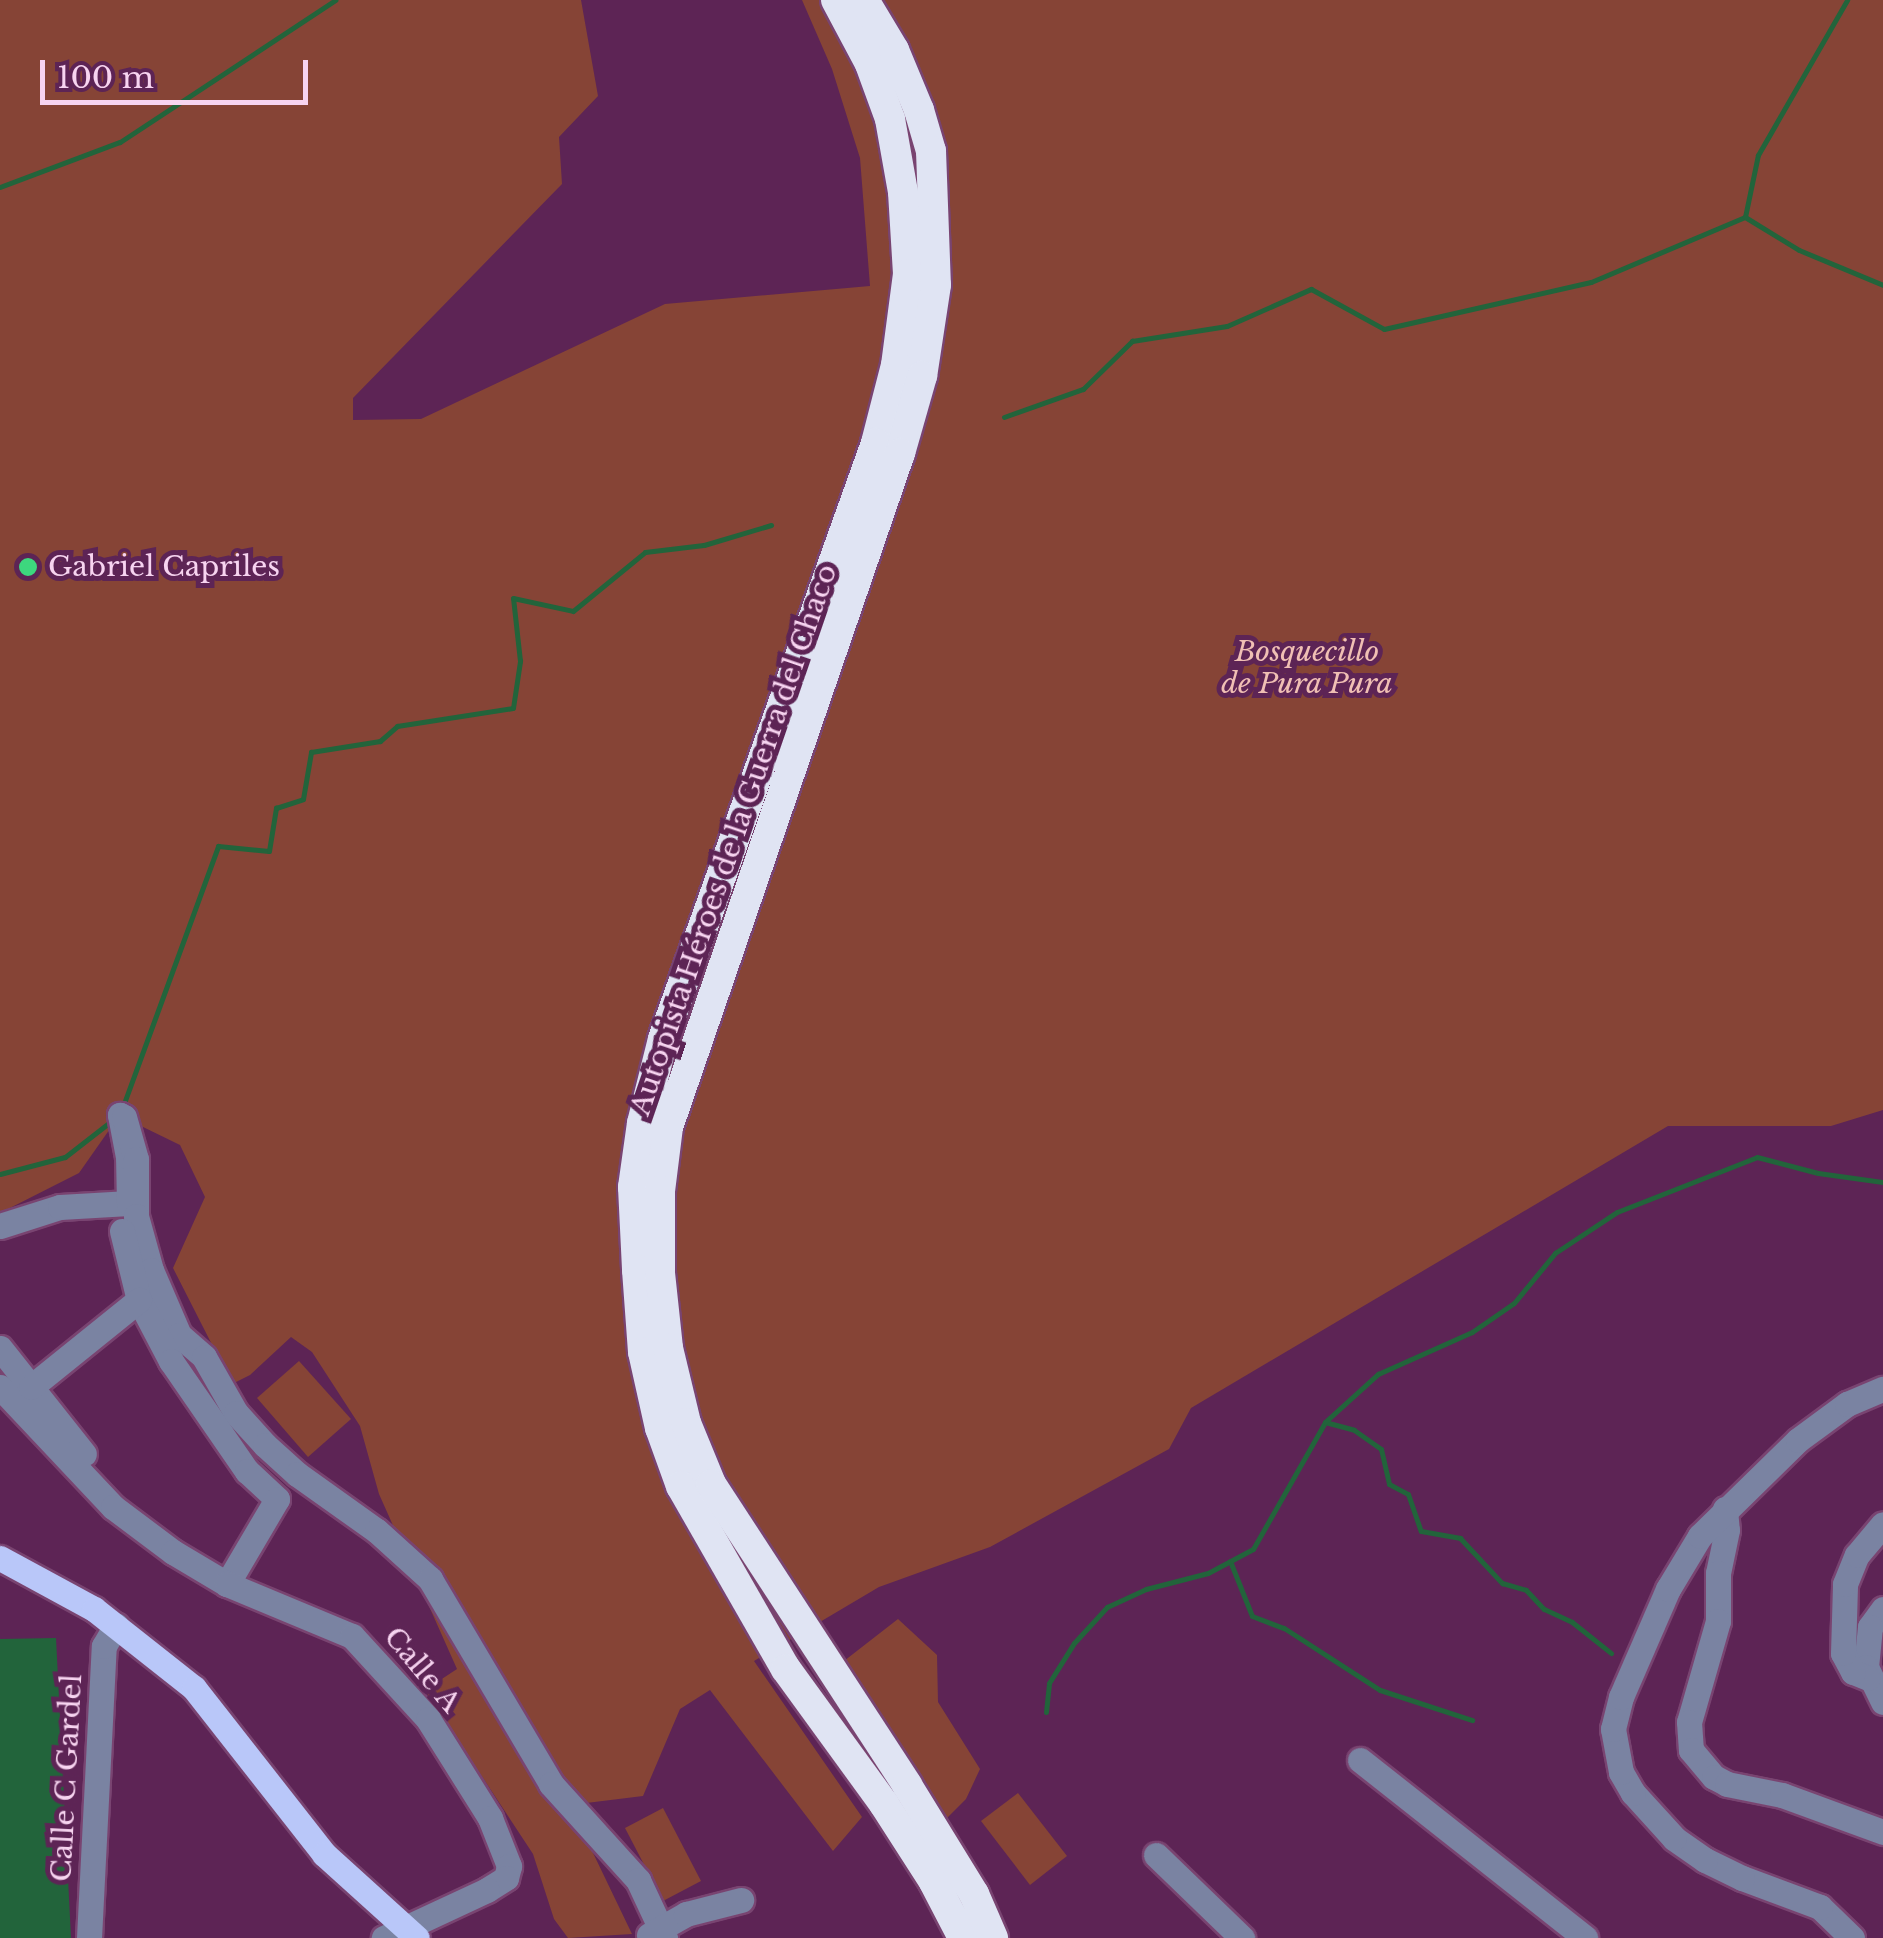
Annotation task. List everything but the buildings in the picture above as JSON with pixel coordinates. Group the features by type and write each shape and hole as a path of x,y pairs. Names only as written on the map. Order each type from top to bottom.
{"highway":[{"name":"Autopista Héroes de la Guerra del Chaco","path":"836,0 870,64 890,119 903,192 908,274 896,366 876,443 663,1039 642,1124 633,1187 637,1270 644,1352 660,1428 681,1486 786,1669 884,1804 934,1882 963,1938"},
{"name":"Autopista Héroes de la Guerra del Chaco","path":"864,0 894,50 920,110 930,151 936,285 925,358 900,453 668,1127 660,1191 660,1273 668,1348 682,1404 711,1484 907,1785 974,1894 993,1938"}],"main road":[{"path":"0,1558 116,1625 194,1688 324,1854 402,1934"}],"street":[{"path":"227,1584 277,1500 247,1471 206,1416 139,1300 122,1203 128,1157 120,1115 136,1159 136,1216 151,1270 180,1335 204,1357 236,1413 297,1474 377,1531 430,1579 551,1784 638,1880 657,1935 741,1900"},
{"path":"0,1226 60,1207 122,1203"},
{"path":"30,1388 139,1300"},
{"path":"0,1348 122,1501 122,1511"},
{"name":"Calle A","path":"0,1387 113,1506 172,1552 227,1584 352,1636 428,1719 490,1818 510,1866 506,1878 402,1934"},
{"path":"1852,1938 1820,1907 1742,1878 1690,1849 1634,1793 1621,1772 1612,1730 1621,1697 1682,1562 1724,1508 1798,1440 1847,1404 1883,1389"},
{"path":"1724,1508 1727,1530 1718,1573 1718,1621 1689,1722 1691,1750 1714,1777 1727,1784 1782,1795 1883,1832"},
{"path":"1868,1678 1854,1672 1842,1653 1843,1603 1850,1566 1883,1524"},
{"path":"1883,1609 1873,1619 1867,1639 1868,1678 1883,1702"},
{"name":"Calle C Gardel","path":"89,1938 104,1646 116,1625"},
{"path":"1360,1760 1585,1938"},
{"path":"1156,1855 1242,1938"}],"green space":[{"name":"Bosquecillo de Pura Pura","path":"0,0 581,0 598,96 559,137 562,184 353,398 353,420 421,419 665,304 870,286 860,158 832,69 802,0 1883,0 1883,1110 1831,1126 1668,1126 1191,1408 1169,1449 990,1547 879,1587 754,1661 862,1817 833,1851 710,1690 680,1709 643,1796 570,1805 632,1934 568,1938 554,1919 533,1854 425,1690 457,1669 379,1494 360,1426 312,1352 291,1337 250,1375 232,1384 173,1268 205,1197 180,1145 141,1126 128,1130 119,1116 79,1173 0,1213"},
{"path":"299,1361 351,1419 308,1457 257,1398"},
{"path":"898,1619 937,1655 938,1702 980,1769 966,1799 947,1818 899,1753 844,1661"},
{"path":"1018,1793 1067,1856 1030,1885 981,1821"},
{"path":"663,1808 701,1881 663,1901 625,1828"}],"shaded area":[{"path":"56,1638 71,1938 0,1938 0,1639"}],"waterway":[{"path":"0,187 120,142 335,0"},
{"path":"1745,217 1758,155 1847,0"},
{"path":"1004,417 1083,389 1132,341 1227,326 1311,289 1384,329 1591,282 1745,217 1799,250 1883,285"},
{"path":"123,1106 218,846 269,851 276,808 303,799 311,752 380,741 397,726 513,708 520,661 513,598 573,611 645,552 704,545 771,525"},
{"path":"0,1174 65,1157 110,1122"},
{"path":"1046,1712 1049,1683 1074,1643 1107,1607 1146,1589 1208,1573 1253,1549 1325,1422 1378,1374 1472,1332 1514,1303 1555,1253 1617,1212 1757,1157 1818,1173 1883,1182"},
{"path":"1325,1422 1354,1430 1381,1449 1389,1484 1408,1494 1421,1531 1460,1538 1502,1583 1526,1590 1544,1609 1572,1622 1611,1653"},
{"path":"1230,1561 1252,1616 1284,1628 1380,1690 1472,1720"}],"place":[{"name":"Gabriel Capriles","path":"28,567"}]}
